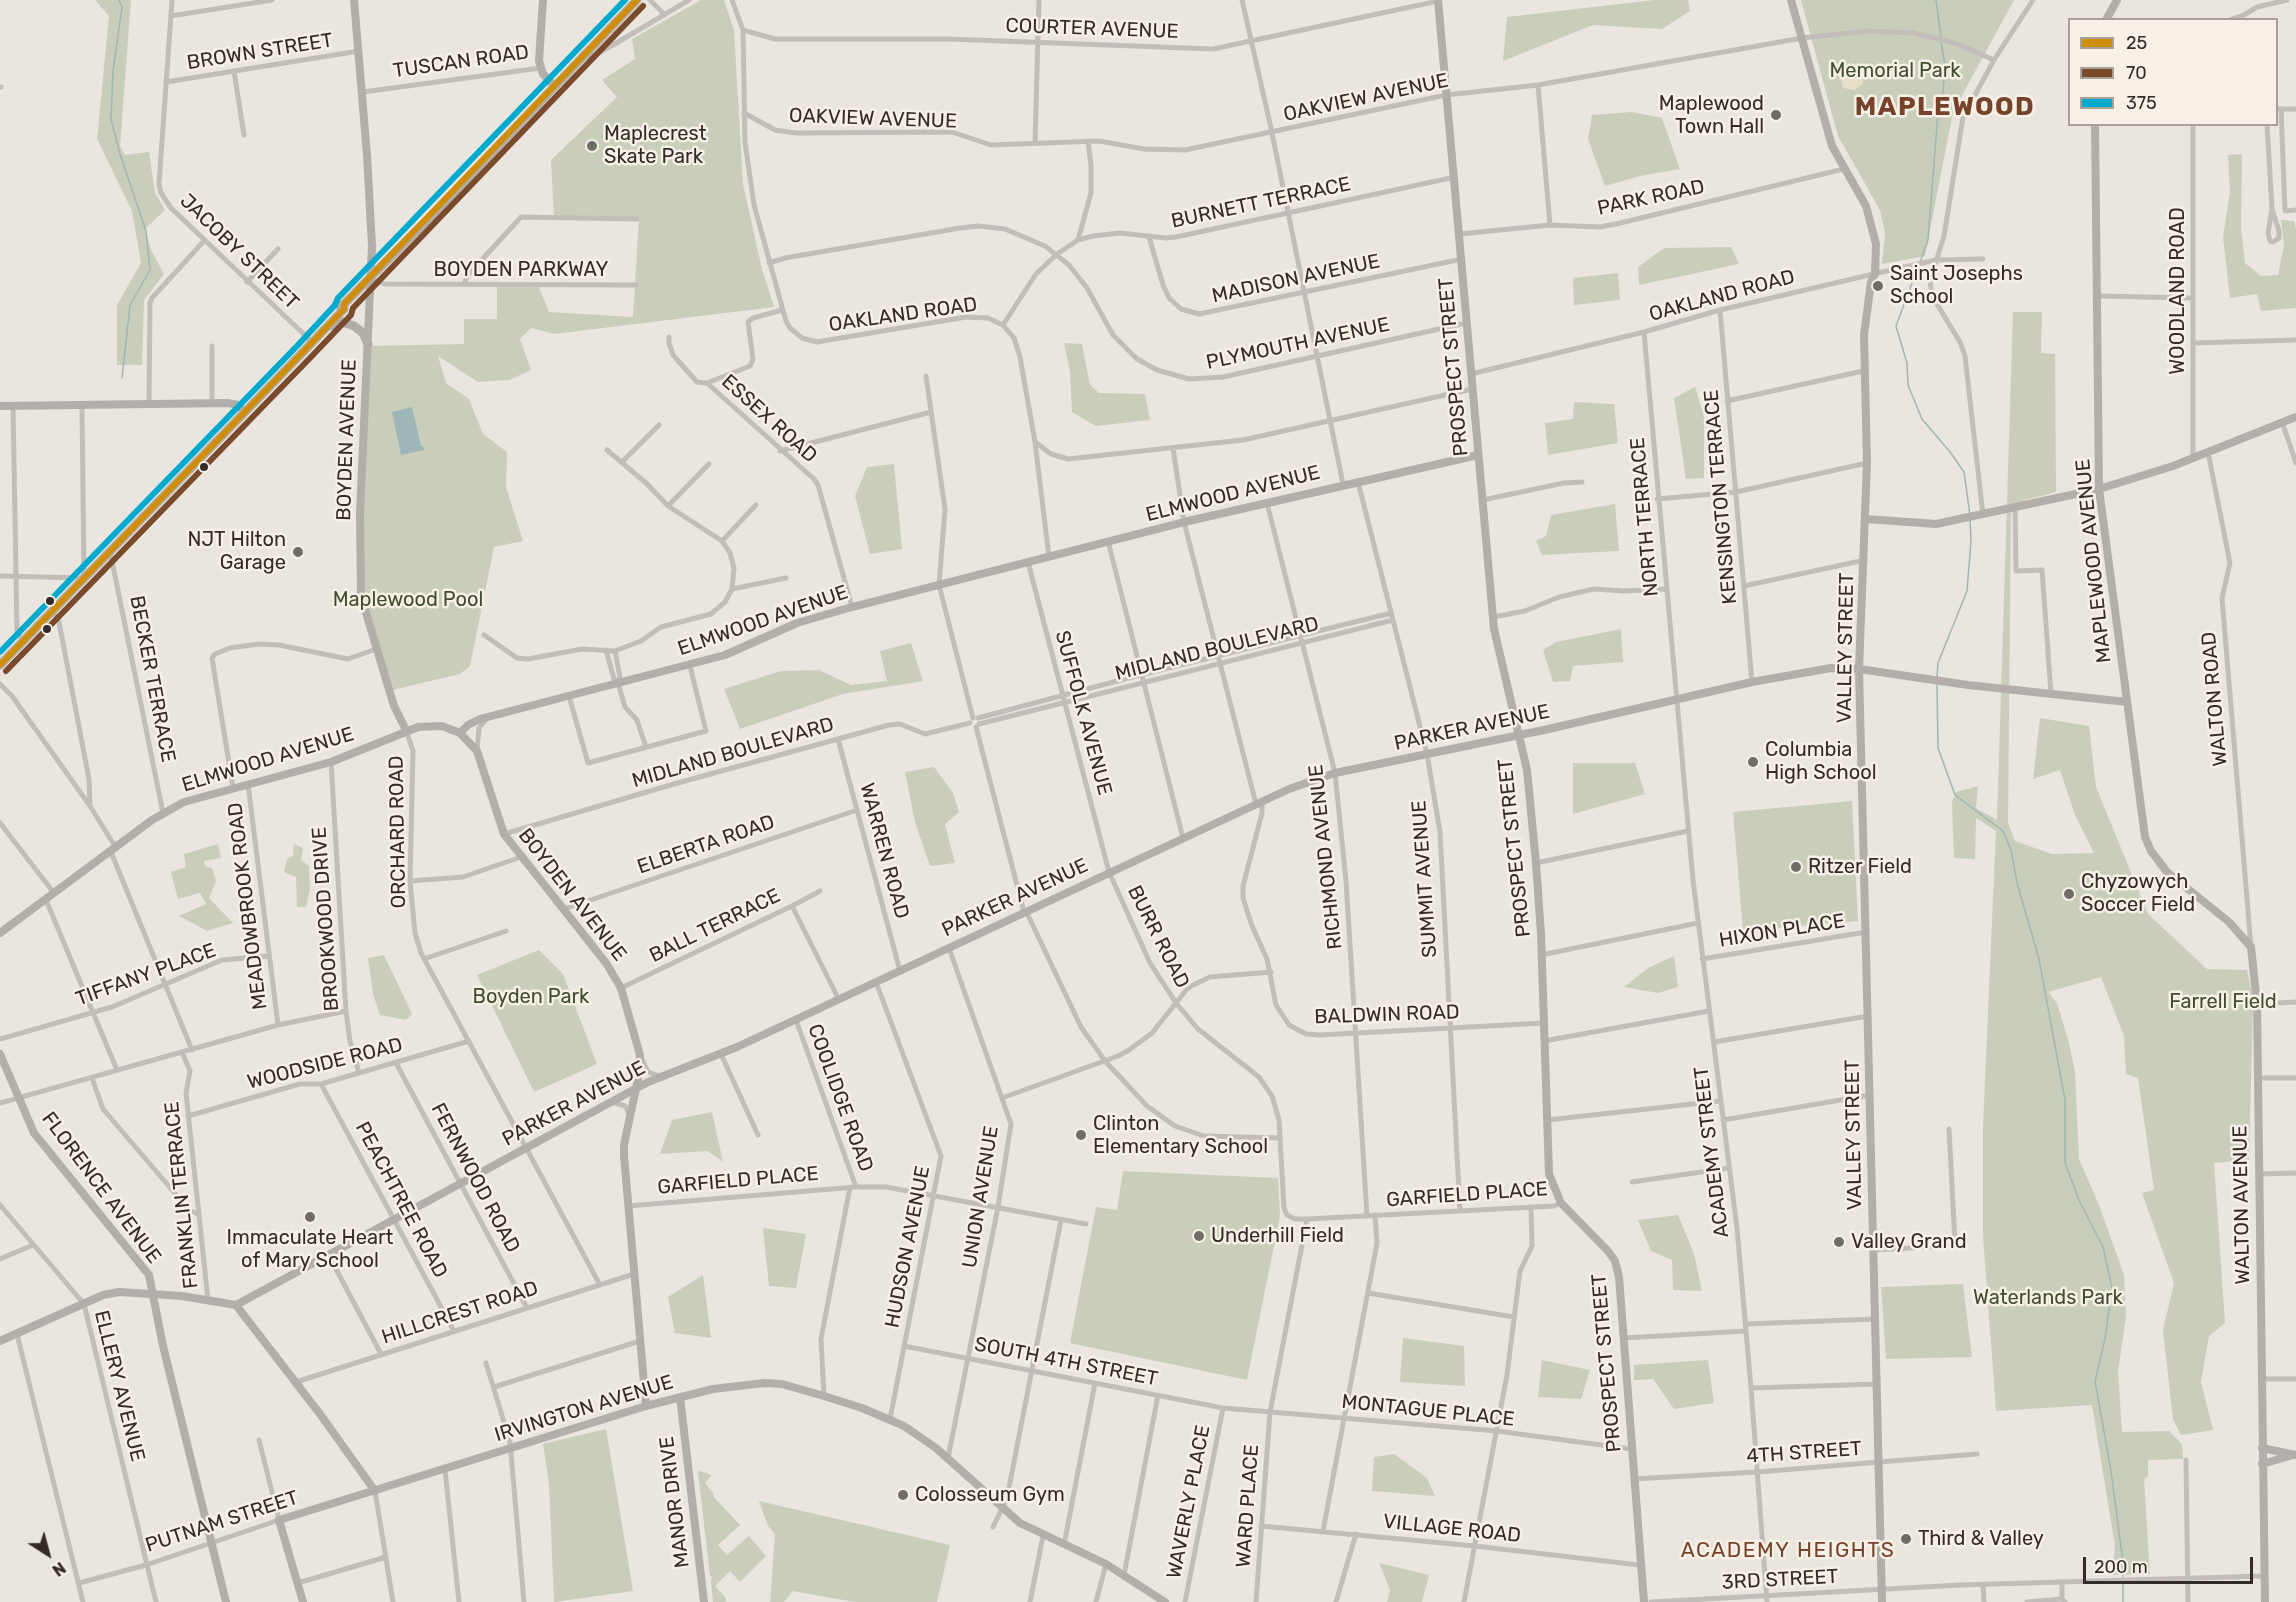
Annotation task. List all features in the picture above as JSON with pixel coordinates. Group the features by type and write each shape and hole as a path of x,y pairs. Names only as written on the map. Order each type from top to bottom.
{"main road":[{"path":"296,358 309,339 341,305 370,279 637,0"},
{"path":"0,665 324,331 344,309 344,304"},
{"path":"324,331 333,324 349,323 362,332 368,344"}],"street":[{"name":"JACOBY STREET","path":"172,0 159,184 161,193 171,208 204,241 309,339"},
{"path":"171,16 237,3 272,0"},
{"name":"BOYDEN AVENUE","path":"354,0 363,92 372,265 360,513 361,596 396,710 406,730"},
{"path":"540,68 543,0"},
{"path":"650,0 664,14"},
{"path":"581,59 596,55 689,0"},
{"name":"OAKLAND ROAD","path":"732,0 743,30 745,142 754,205 786,321 796,333 810,341 818,342 966,317 988,318 1003,325 1014,338 1018,348 1035,442 1049,557"},
{"path":"1035,143 1039,0"},
{"path":"1242,0 1272,133 1343,484"},
{"name":"VALLEY STREET","path":"1791,0 1829,137 1844,169 1860,194 1870,217 1876,244 1875,274 1871,282 1863,335 1867,463 1859,669 1882,1602"},
{"path":"1983,515 1965,356 1960,342 1929,290 1944,236 1961,123 1967,106 2033,0"},
{"path":"2107,18 2117,0"},
{"path":"2252,0 2257,7"},
{"path":"2235,18 2257,7 2287,0"},
{"name":"COURTER AVENUE","path":"743,30 775,39 949,39 1213,49 1438,1"},
{"name":"PROSPECT STREET","path":"1438,1 1493,617 1527,770 1536,863 1549,1174 1561,1203 1608,1251 1615,1261 1619,1277 1639,1565 1644,1602"},
{"name":"OAKVIEW AVENUE","path":"744,113 782,132 952,132 991,145 1088,141 1144,149 1185,150 1446,95 1538,85 1802,38 1868,31 1913,33 1947,40 1994,60"},
{"name":"BROWN STREET","path":"166,82 359,51"},
{"name":"TUSCAN ROAD","path":"363,92 540,68 554,86"},
{"path":"234,71 244,135"},
{"path":"1538,85 1550,225"},
{"path":"2296,109 2279,109 2284,211 2296,210"},
{"name":"MAPLEWOOD AVENUE","path":"2095,126 2099,489 2145,837 2151,852 2167,872 2229,922 2252,947"},
{"name":"WOODLAND ROAD","path":"2193,126 2193,458"},
{"path":"2267,126 2272,209 2268,233 2273,243 2279,238 2279,231 2272,209"},
{"path":"1078,240 1090,193 1091,166 1088,141"},
{"name":"PARK ROAD","path":"1460,234 1550,225 1600,227 1844,169"},
{"name":"BURNETT TERRACE","path":"1003,325 1028,285 1057,254 1078,240 1120,233 1149,237 1176,237 1455,177"},
{"path":"464,284 468,275 521,217 637,219"},
{"name":"PLYMOUTH AVENUE","path":"769,263 797,256 978,226 1005,229 1020,234 1057,254 1087,288 1120,344 1137,359 1157,370 1178,377 1211,379 1466,323"},
{"name":"MADISON AVENUE","path":"1149,237 1167,293 1174,304 1185,311 1199,314 1209,314 1462,259"},
{"path":"149,404 150,303 204,241"},
{"path":"247,282 278,249"},
{"name":"OAKLAND ROAD","path":"1471,374 1644,332 1720,310 1936,260 1983,259"},
{"name":"BOYDEN PARKWAY","path":"370,279 385,284 636,285"},
{"path":"2096,296 2193,298"},
{"path":"707,383 750,366 753,358 748,322 753,318 782,310"},
{"name":"KENSINGTON TERRACE","path":"1720,310 1752,682"},
{"name":"NORTH TERRACE","path":"1644,332 1676,700"},
{"name":"ESSEX ROAD","path":"669,337 673,355 697,382 707,383 780,451 814,479 818,485 852,607"},
{"path":"2194,343 2296,340"},
{"path":"212,346 212,404"},
{"path":"1727,401 1863,371"},
{"path":"926,376 945,509 939,585 1025,911 1081,1027 1105,1061 1134,1093 1176,1126 1204,1136 1280,1138"},
{"path":"1035,442 1051,454 1068,459 1243,440 1472,389"},
{"path":"0,406 212,404 238,405 245,412"},
{"path":"14,406 16,631 23,641"},
{"path":"0,576 84,578 82,406"},
{"path":"780,451 931,412"},
{"path":"1866,519 1930,525 2099,489 2193,458 2296,417"},
{"path":"2282,422 2296,463"},
{"path":"622,462 659,425"},
{"path":"1173,448 1184,522 1220,664 1259,802"},
{"path":"484,635 517,658 528,659 582,649 615,651 641,641 661,627 711,614 725,602 732,589 734,568 730,553 722,541 668,506 607,450"},
{"name":"WALTON ROAD","path":"2208,452 2230,563 2222,598 2252,947"},
{"name":"ELMWOOD AVENUE","path":"0,933 163,813 184,802 331,762 406,730 442,726 460,733 473,721 690,666 725,655 797,623 852,607 1184,522 1478,455"},
{"path":"1658,500 1736,492 1867,463"},
{"path":"668,506 709,464"},
{"name":"SUMMIT AVENUE","path":"1358,482 1427,754 1440,832 1460,1211"},
{"path":"1483,500 1564,483 1582,482"},
{"name":"RICHMOND AVENUE","path":"1268,503 1299,636 1335,772 1346,881 1367,1216"},
{"path":"722,541 756,505"},
{"path":"2015,508 2016,571 2042,570 2051,693"},
{"path":"1108,542 1183,838"},
{"name":"BECKER TERRACE","path":"110,551 163,813"},
{"path":"1744,586 1865,560"},
{"name":"SUFFOLK AVENUE","path":"1028,562 1109,872"},
{"path":"732,589 786,578"},
{"path":"1493,617 1526,611 1559,597 1594,589 1624,591 1666,589"},
{"path":"53,610 59,622 90,779 90,806"},
{"name":"MIDLAND BOULEVARD","path":"975,722 1063,695 1391,613"},
{"name":"MIDLAND BOULEVARD","path":"504,834 674,784 895,724 926,734 1144,684 1393,620"},
{"path":"234,788 212,658 215,654 230,648 259,644 279,645 348,659 376,649"},
{"path":"606,650 625,707 637,720 646,747"},
{"path":"615,651 620,677 618,683"},
{"path":"569,696 588,763 706,731 690,666"},
{"name":"PARKER AVENUE","path":"236,1305 661,1076 721,1054 1259,802 1335,772 1519,735 1752,682 1831,668 1859,669 2127,702"},
{"path":"0,684 12,696 90,806 113,850 192,1050"},
{"name":"ACADEMY STREET","path":"1676,700 1702,959 1714,1042 1746,1324 1767,1599"},
{"path":"477,751 479,728 489,716"},
{"name":"ORCHARD ROAD","path":"406,730 413,751 410,880 415,933 424,959 600,1285"},
{"name":"BOYDEN AVENUE","path":"460,733 477,751 504,834 606,963 621,988 640,1055 636,1089 624,1145 646,1407"},
{"name":"WARREN ROAD","path":"838,739 900,971"},
{"name":"BROOKWOOD DRIVE","path":"331,762 346,1011 350,1041 359,1072"},
{"name":"MEADOWBROOK ROAD","path":"248,784 278,1025"},
{"name":"BALDWIN ROAD","path":"1259,802 1262,813 1243,886 1243,898 1271,972 1276,1005 1283,1018 1293,1028 1316,1035 1544,1023"},
{"name":"ELBERTA ROAD","path":"564,909 857,810"},
{"path":"0,823 54,893"},
{"path":"1536,863 1688,831"},
{"path":"410,880 463,877 521,857"},
{"name":"BURR ROAD","path":"1109,872 1150,963 1176,1003 1198,1029 1252,1071 1267,1087 1276,1107 1284,1208 1287,1215 1296,1219"},
{"name":"BALL TERRACE","path":"621,988 820,891"},
{"path":"46,900 117,1070"},
{"path":"792,906 838,1000"},
{"path":"1541,955 1698,923"},
{"path":"424,959 506,931"},
{"name":"HIXON PLACE","path":"1702,959 1866,932"},
{"name":"WALTON AVENUE","path":"2252,947 2257,1004 2265,1602"},
{"name":"UNION AVENUE","path":"948,1458 998,1207 1011,1124 949,948"},
{"name":"TIFFANY PLACE","path":"0,1039 112,1007 222,960 269,956"},
{"path":"1002,1098 1118,1056 1145,1040 1195,984 1210,977 1271,972"},
{"name":"HUDSON AVENUE","path":"876,982 941,1155 890,1419"},
{"path":"2257,1004 2296,1002"},
{"path":"0,1102 278,1025 346,1011"},
{"path":"1544,1041 1709,1011"},
{"path":"1714,1042 1868,1016"},
{"name":"COOLIDGE ROAD","path":"796,1020 853,1187 821,1339 824,1396"},
{"name":"WOODSIDE ROAD","path":"188,1116 300,1084 321,1084 469,1041"},
{"name":"FRANKLIN TERRACE","path":"183,1052 190,1071 186,1093 208,1300"},
{"name":"FLORENCE AVENUE","path":"0,1054 34,1133 149,1275 163,1346 226,1602"},
{"path":"721,1054 758,1135"},
{"path":"640,1055 648,1072 661,1076"},
{"name":"FERNWOOD ROAD","path":"396,1063 527,1308"},
{"path":"92,1078 103,1109 190,1210 198,1214"},
{"path":"2257,1078 2296,1078"},
{"name":"PEACHTREE ROAD","path":"321,1084 454,1331"},
{"path":"1723,1120 1870,1095"},
{"path":"1547,1120 1720,1101"},
{"path":"611,1102 625,1106 630,1116"},
{"path":"1872,1250 1948,1246 1955,1243 1949,1129"},
{"path":"1632,1182 1729,1168"},
{"path":"2259,1174 2296,1173"},
{"name":"GARFIELD PLACE","path":"628,1206 886,1186 1086,1224"},
{"name":"GARFIELD PLACE","path":"1296,1219 1554,1206 1561,1203"},
{"name":"ELLERY AVENUE","path":"0,1205 84,1304 156,1602"},
{"path":"1464,1602 1507,1375 1520,1271 1532,1246 1531,1207"},
{"path":"1323,1531 1377,1243 1375,1215"},
{"name":"WARD PLACE","path":"1256,1602 1270,1412 1307,1219"},
{"path":"993,1527 1007,1498 1061,1220"},
{"path":"0,1259 33,1245"},
{"path":"328,1254 381,1354"},
{"name":"HILLCREST ROAD","path":"296,1382 634,1274"},
{"path":"0,1341 103,1295 119,1292 208,1300 236,1305 296,1382 375,1491 393,1602"},
{"path":"1368,1293 1514,1317"},
{"path":"1746,1324 1876,1319"},
{"path":"1623,1338 1746,1331"},
{"path":"17,1334 83,1602"},
{"path":"494,1388 640,1341"},
{"name":"SOUTH 4TH STREET","path":"904,1346 1223,1408"},
{"path":"486,1363 511,1449 524,1602"},
{"path":"2261,1380 2296,1379"},
{"name":"IRVINGTON AVENUE","path":"375,1491 680,1397 725,1387 764,1383 782,1384 890,1419 915,1432 948,1458 1020,1523 1043,1536 1106,1564 1165,1602"},
{"path":"1064,1545 1095,1383"},
{"path":"1751,1388 1878,1384"},
{"path":"1124,1575 1158,1395"},
{"name":"MANOR DRIVE","path":"680,1397 704,1602"},
{"name":"MONTAGUE PLACE","path":"1223,1408 1497,1431 1631,1449"},
{"name":"WAVERLY PLACE","path":"1185,1602 1223,1408"},
{"path":"259,1440 303,1602"},
{"path":"2262,1448 2295,1455"},
{"name":"4TH STREET","path":"1633,1479 1758,1472 1977,1454"},
{"path":"2262,1464 2295,1455"},
{"path":"2186,1460 2188,1602"},
{"path":"445,1470 459,1602"},
{"name":"PUTNAM STREET","path":"78,1583 146,1565 279,1520 375,1491"},
{"name":"VILLAGE ROAD","path":"1261,1526 1475,1546 1639,1565"},
{"path":"1336,1602 1356,1534"},
{"path":"1030,1602 1043,1536"},
{"path":"298,1583 386,1557"},
{"path":"1096,1602 1106,1564"},
{"name":"3RD STREET","path":"1651,1602 1767,1599 1983,1585 2264,1576"},
{"path":"2027,1602 2064,1600 2062,1583"},
{"path":"1983,1585 1984,1602"}],"green space":[{"path":"95,0 131,0 120,146 125,155 149,152 155,193 165,210 145,229 151,250 164,274 144,300 142,365 117,365 117,305 141,263 132,211 97,139 109,16"},
{"name":"Maplewood Pool","path":"701,0 724,0 734,30 743,184 762,269 774,307 554,334 531,328 520,339 531,370 509,380 478,382 438,356 446,383 469,399 483,434 507,452 506,487 523,541 494,547 470,666 460,674 388,691 364,610 363,511 367,346 464,344 464,319 497,319 497,285 538,285 549,312 633,317 639,219 554,219 551,160 617,97 602,80 635,59 632,39"},
{"path":"1654,0 1688,0 1690,11 1662,29 1593,25 1503,61 1507,17"},
{"name":"Memorial Park","path":"1801,0 2014,0 1953,112 1925,256 1882,264 1885,233 1880,210 1838,136"},
{"path":"1632,112 1662,118 1680,169 1640,176 1605,186 1588,139 1592,115"},
{"path":"2242,154 2241,228 2245,263 2261,276 2278,275 2284,245 2281,220 2294,221 2296,229 2296,308 2261,311 2257,294 2230,298 2223,237 2230,192 2228,155"},
{"path":"1731,247 1739,264 1639,285 1638,267 1664,248"},
{"path":"1618,273 1620,300 1574,305 1573,278"},
{"path":"2013,312 2042,312 2041,353 2055,354 2056,492 2011,504 2008,823 2015,841 2052,854 2094,853 2075,815 2060,770 2033,779 2040,718 2089,726 2096,787 2148,914 2207,969 2247,970 2253,999 2249,1160 2214,1163 2225,1323 2209,1336 2201,1382 2213,1430 2181,1435 2173,1419 2163,1330 2174,1283 2142,1193 2154,1190 2138,1078 2126,1074 2124,1036 2101,977 2048,992 2057,1003 2075,1072 2079,1159 2099,1205 2124,1275 2126,1317 2118,1371 2122,1432 2169,1431 2182,1444 2183,1459 2148,1460 2148,1476 2144,1479 2150,1574 2112,1575 2115,1546 2092,1405 1996,1411 1983,1236 1983,1126 1996,831 1976,818 1975,859 1954,858 1952,802 1956,792 1978,786 1976,808 1997,820"},
{"path":"1064,343 1082,344 1090,385 1099,393 1145,394 1150,420 1096,426 1072,412 1070,371"},
{"path":"1695,387 1704,416 1704,478 1686,479 1674,398"},
{"path":"1574,402 1614,404 1618,443 1548,455 1545,423 1573,419"},
{"path":"894,464 902,549 870,554 855,496 867,467"},
{"path":"1615,504 1619,551 1542,555 1536,541 1546,536 1551,515"},
{"path":"1621,629 1623,662 1573,666 1570,681 1553,682 1543,650 1556,642"},
{"path":"911,643 923,681 843,694 740,729 724,689 781,671 819,670 851,685 887,681 880,651"},
{"path":"1573,763 1635,763 1645,794 1573,814"},
{"path":"934,767 953,793 959,812 945,824 955,863 930,866 915,822 905,772"},
{"name":"Ritzer Field","path":"1852,801 1858,921 1743,931 1733,812"},
{"path":"218,844 221,858 204,861 205,866 212,868 216,881 209,898 233,923 207,931 179,916 206,904 200,893 178,899 171,872 186,867 184,854"},
{"path":"294,844 303,848 301,860 309,866 310,889 306,907 297,907 296,877 284,872 287,859 293,856"},
{"name":"Boyden Park","path":"539,950 563,974 597,1064 534,1092 477,975"},
{"path":"384,955 412,1014 406,1020 380,1015 373,994 368,958"},
{"path":"1674,956 1678,987 1658,993 1624,987 1648,968"},
{"path":"712,1112 723,1162 708,1151 660,1154 672,1120"},
{"path":"1123,1171 1278,1178 1280,1216 1247,1380 1070,1343 1096,1207 1117,1210"},
{"path":"1678,1215 1694,1254 1702,1291 1673,1290 1672,1260 1651,1251 1638,1220"},
{"path":"763,1228 806,1234 796,1288 769,1286"},
{"path":"703,1275 711,1338 675,1333 668,1297"},
{"path":"1963,1284 1972,1357 1886,1359 1881,1287"},
{"path":"1403,1338 1464,1346 1465,1386 1400,1382"},
{"path":"1542,1360 1590,1370 1581,1399 1538,1397"},
{"path":"1708,1360 1714,1403 1674,1409 1653,1379 1634,1380 1634,1365"},
{"path":"606,1429 633,1591 554,1602 549,1484 543,1444"},
{"path":"1394,1454 1427,1478 1435,1496 1372,1491 1374,1457"},
{"path":"698,1472 712,1475 705,1483 714,1494 713,1496 740,1525 718,1545 727,1555 749,1536 766,1556 740,1582 730,1571 715,1586 726,1598 726,1602 713,1602 712,1577 710,1576"},
{"path":"759,1501 950,1545 937,1602 855,1602 793,1591 784,1602 770,1602 775,1534 768,1526"},
{"path":"1379,1563 1429,1575 1422,1602 1387,1602 1390,1590"}],"sand":[{"path":"1863,65 1865,74 1862,84 1855,90 1843,88 1839,68"}],"water":[{"path":"412,407 421,446 424,450 401,455 392,412"}],"waterway":[{"path":"119,0 122,7 113,71 111,119 120,154 146,231 150,270 130,305 122,378"},
{"path":"1936,0 1941,37"},
{"path":"1920,262 1928,240 1938,113 1943,93 1945,65 1941,42"},
{"path":"1918,267 1896,326 1907,363 1908,385 1922,419 1964,472 1970,515"},
{"path":"1937,677 1938,663 1967,591 1971,541 1970,519"},
{"path":"1937,685 1938,748 1955,795 2003,831 2011,850 2017,883 2039,959 2065,1100 2065,1163 2079,1200 2103,1247 2112,1288 2105,1339 2095,1381 2111,1471 2123,1577"},
{"path":"2123,1582 2123,1602"}],"transit line":[{"name":"375","path":"0,652 297,346 335,305 338,298 625,0"},
{"name":"25","path":"0,665 303,352 344,309 344,304 637,0"},
{"name":"70","path":"6,671 310,358 351,315 353,308 643,6"}],"place":[{"name":"Maplewood Town Hall","path":"1776,115"},
{"name":"Maplecrest Skate Park","path":"592,146"},
{"name":"Saint Josephs School","path":"1878,286"},
{"name":"NJT Hilton Garage","path":"298,552"},
{"name":"Columbia High School","path":"1753,762"},
{"name":"Ritzer Field","path":"1796,867"},
{"name":"Chyzowych Soccer Field","path":"2069,894"},
{"name":"Clinton Elementary School","path":"1081,1135"},
{"name":"Immaculate Heart of Mary School","path":"310,1217"},
{"name":"Underhill Field","path":"1199,1236"},
{"name":"Valley Grand","path":"1839,1242"},
{"name":"Colosseum Gym","path":"903,1495"},
{"name":"Third & Valley","path":"1906,1539"}],"district":[{"name":"MAPLEWOOD","path":"1945,107"},
{"name":"ACADEMY HEIGHTS","path":"1788,1551"}],"park label":[{"name":"Farrell Field","path":"2223,1002"},
{"name":"Waterlands Park","path":"2048,1298"}]}
